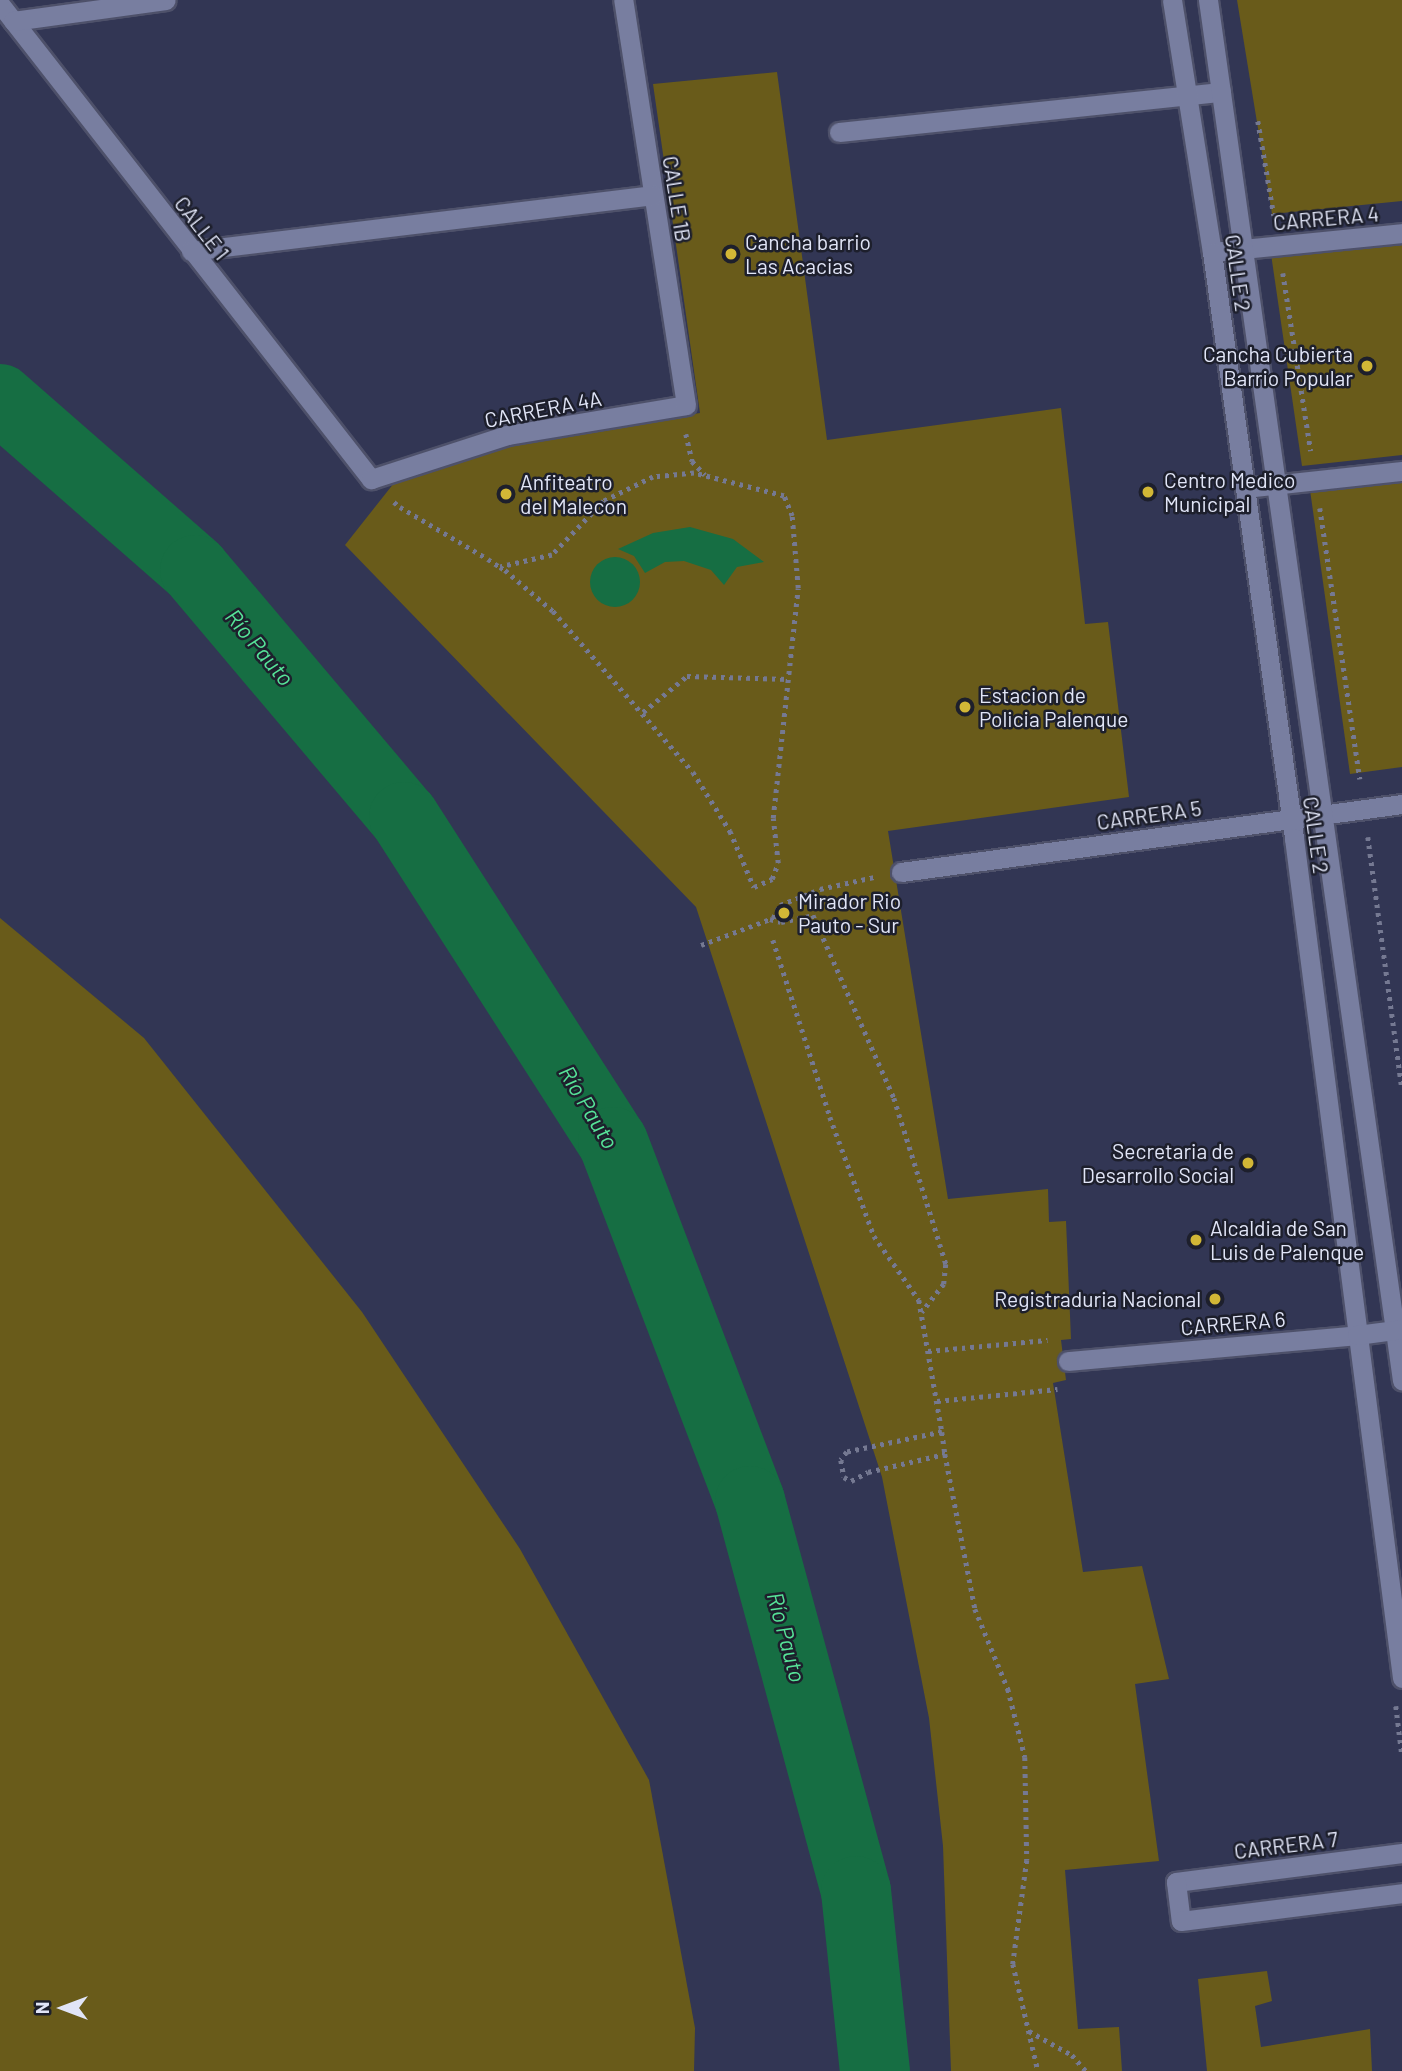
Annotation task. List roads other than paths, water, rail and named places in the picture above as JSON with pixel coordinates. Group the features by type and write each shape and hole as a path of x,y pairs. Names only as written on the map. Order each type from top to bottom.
{"street":[{"path":"13,21 166,0"},
{"name":"CALLE 1B","path":"624,0 686,405"},
{"name":"CALLE 2","path":"1172,0 1212,251 1291,818 1402,1678"},
{"name":"CALLE 2","path":"1208,0 1322,814 1399,1330 1402,1380"},
{"name":"CALLE 1","path":"0,4 371,479"},
{"path":"839,132 1221,92"},
{"path":"191,251 653,195"},
{"name":"CARRERA 4","path":"1212,251 1402,233"},
{"name":"CARRERA 4A","path":"371,479 507,435 686,405"},
{"path":"1245,488 1402,471"},
{"name":"CARRERA 5","path":"901,872 1402,804"},
{"name":"CARRERA 6","path":"1068,1362 1399,1330"},
{"name":"CARRERA 7","path":"1402,1853 1176,1882 1181,1921 1402,1893"}],"waterway":[{"name":"Río Pauto","path":"0,399 195,570 404,817 613,1142 750,1501 856,1891 875,2071"}],"place":[{"name":"Cancha barrio Las Acacias","path":"731,254"},
{"name":"Cancha Cubierta Barrio Popular","path":"1367,366"},
{"name":"Centro Medico Municipal","path":"1148,492"},
{"name":"Anfiteatro del Malecon","path":"506,494"},
{"name":"Estacion de Policia Palenque","path":"965,707"},
{"name":"Mirador Rio Pauto - Sur","path":"784,913"},
{"name":"Secretaria de Desarrollo Social","path":"1248,1163"},
{"name":"Alcaldia de San Luis de Palenque","path":"1196,1240"},
{"name":"Registraduria Nacional","path":"1215,1299"}]}
